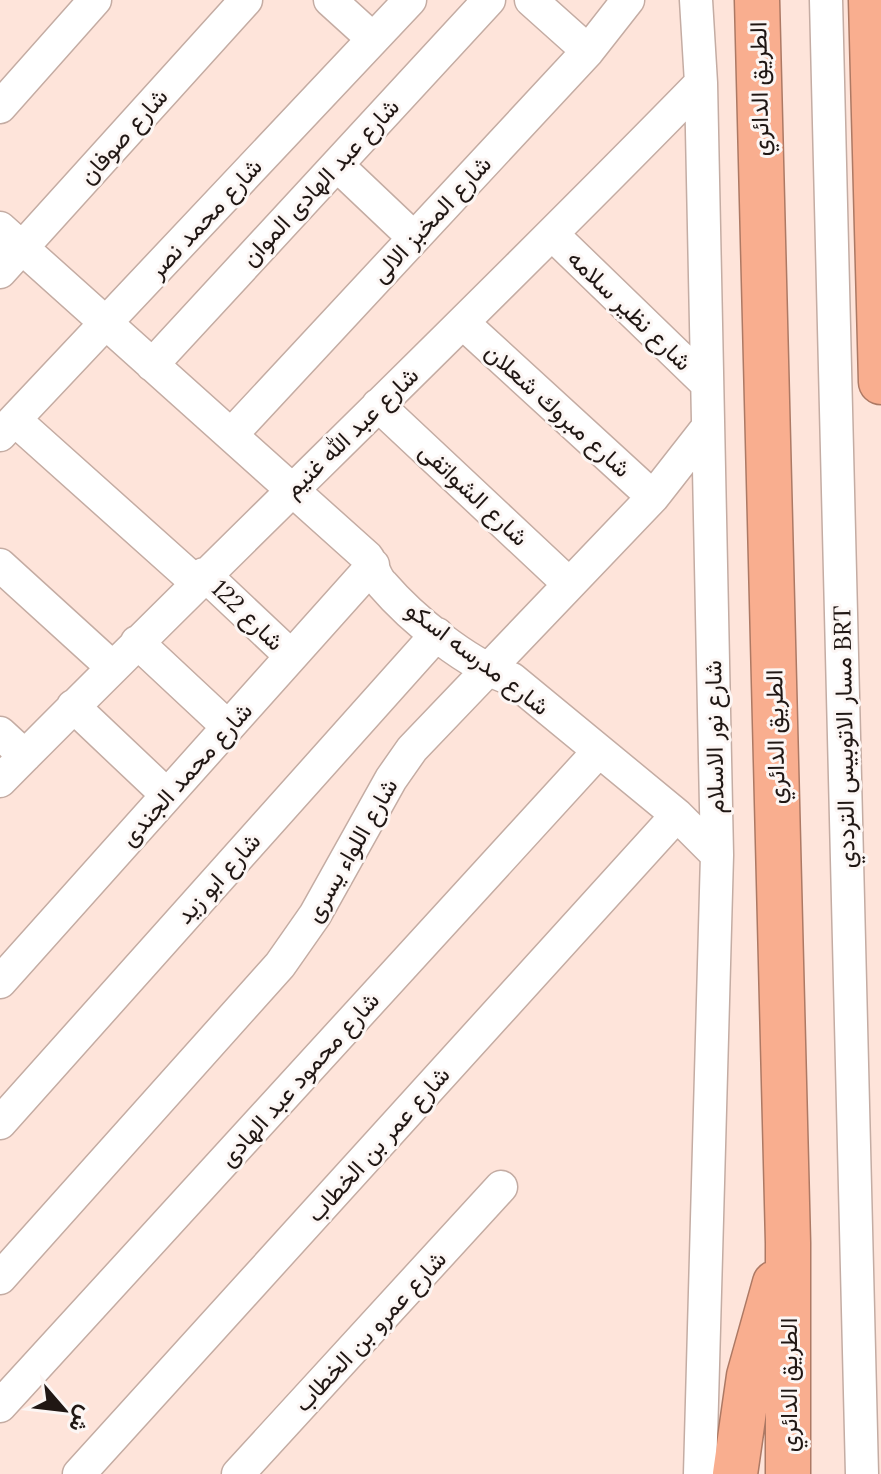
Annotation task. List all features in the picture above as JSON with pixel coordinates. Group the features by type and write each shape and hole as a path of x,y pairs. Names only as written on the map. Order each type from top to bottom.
{"highway":[{"name":"الطريق الدائري","path":"757,0 788,1243 788,1474"},
{"path":"871,0 881,382"},
{"path":"735,1474 749,1376 788,1243"}],"street":[{"path":"0,107 95,0"},
{"name":"شارع صوفان","path":"0,272 11,238 246,0"},
{"path":"330,0 373,39"},
{"name":"شارع محمد نصر","path":"7,428 410,0"},
{"name":"شارع عبد الهادى الموان","path":"152,365 489,0"},
{"path":"531,0 588,51"},
{"name":"شارع المخبز الالى","path":"231,435 588,51 628,0"},
{"name":"شارع نور الاسلام","path":"696,0 701,83 717,855 700,1474"},
{"name":"مسار الاتوبيس الترددي BRT","path":"826,0 862,1474"},
{"name":"شارع عبد الله غنيم","path":"0,781 200,578 553,235 701,83"},
{"path":"337,165 414,238"},
{"name":"شارع نظير سلامه","path":"553,235 707,384"},
{"name":"شارع مدرسه اسكو","path":"11,238 373,565 380,582 437,634 486,670 512,679 677,815 717,855"},
{"name":"شارع مبروك شعلان","path":"463,323 653,497"},
{"name":"شارع الشواتفى","path":"378,405 569,584"},
{"name":"شارع 122","path":"7,428 200,578 291,656"},
{"name":"شارع اللواء يسرى","path":"0,1278 280,965 346,864 391,779 436,722 653,497 707,428"},
{"path":"0,565 112,667"},
{"name":"شارع محمد الجندى","path":"0,982 373,565"},
{"name":"شارع ابو زيد","path":"0,1123 437,634"},
{"path":"137,642 228,727"},
{"path":"73,706 167,795"},
{"path":"0,733 25,756"},
{"name":"شارع محمود عبد الهادى","path":"0,1406 598,752"},
{"name":"شارع عمر بن الخطاب","path":"79,1474 677,815"},
{"name":"شارع عمرو بن الخطاب","path":"238,1474 501,1187"}]}
